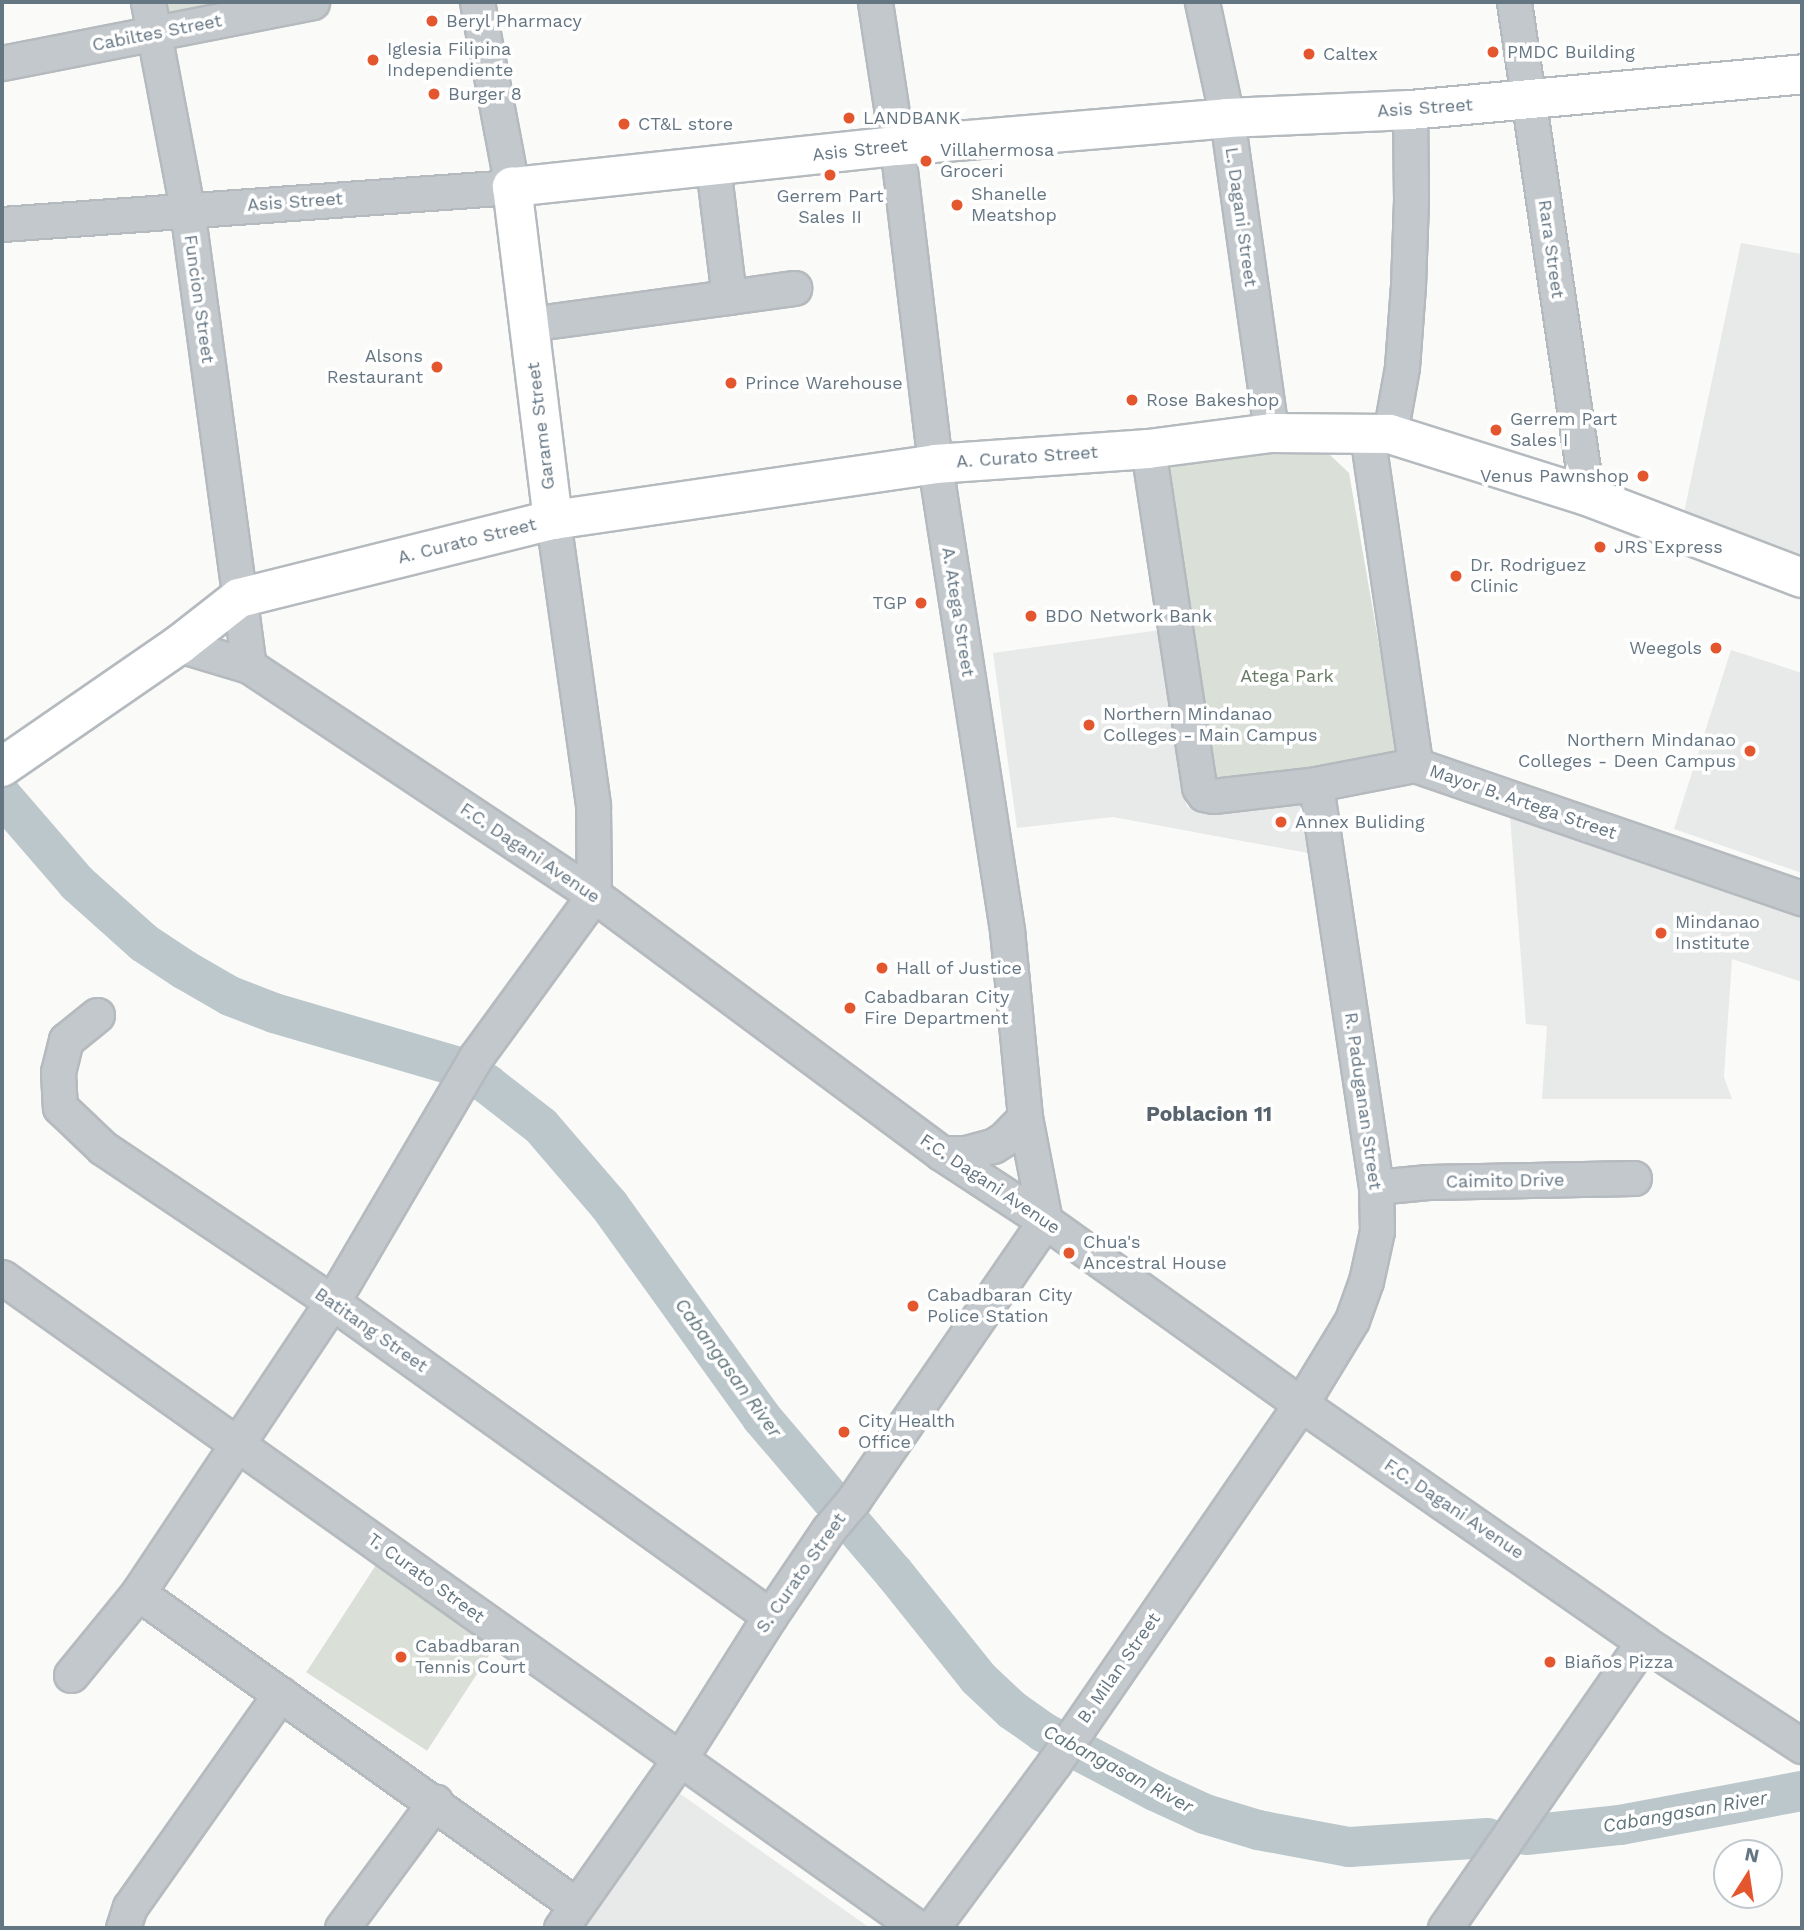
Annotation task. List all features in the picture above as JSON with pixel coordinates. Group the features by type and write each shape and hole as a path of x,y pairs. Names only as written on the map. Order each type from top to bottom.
{"main road":[{"name":"Asis Street","path":"512,187 897,146 1227,118 1410,110 1802,74"},
{"name":"Garame Street","path":"512,187 553,520"},
{"name":"A. Curato Street","path":"239,598 553,520 934,464 1148,449 1271,433 1379,434 1587,496 1802,578"},
{"path":"2,767 179,645 239,598"}],"street":[{"name":"Funcion Street","path":"148,2 187,209 250,666"},
{"name":"Cabiltes Street","path":"2,62 312,2"},
{"name":"Garame Street","path":"477,2 512,187"},
{"name":"A. Atega Street","path":"875,2 897,146 934,464 1007,930 1025,1117 1045,1221"},
{"name":"L. Dagani Street","path":"1202,2 1227,118 1271,433"},
{"name":"Rara Street","path":"1514,2 1587,496"},
{"path":"1410,110 1412,199 1402,367 1379,434 1415,765"},
{"path":"713,166 729,297"},
{"name":"Asis Street","path":"2,224 512,187"},
{"path":"529,324 794,288"},
{"name":"Mayor B. Artega Street","path":"1148,449 1199,786 1204,793 1213,796 1316,783 1415,765 1802,898"},
{"name":"Garame Street","path":"553,520 593,806 594,895"},
{"name":"F.C. Dagani Avenue","path":"179,645 250,666 594,895 941,1153 1045,1221 1301,1404 1643,1642 1802,1746"},
{"name":"R. Paduganan Street","path":"1301,1404 1352,1320 1366,1281 1377,1231 1376,1187 1316,783"},
{"path":"71,1675 138,1593 238,1444 332,1302 476,1058 594,895"},
{"name":"Batitang Street","path":"97,1015 66,1040 58,1072 60,1107 103,1148 332,1302 770,1616"},
{"path":"941,1153 966,1153 993,1146 1004,1139 1025,1117"},
{"name":"Caimito Drive","path":"1376,1187 1428,1182 1634,1178"},
{"name":"S. Curato Street","path":"568,1917 679,1760 770,1616 1045,1221"},
{"name":"T. Curato Street","path":"2,1277 919,1928"},
{"name":"B. Milan Street","path":"932,1928 1082,1722 1301,1404"},
{"path":"138,1593 435,1802 568,1917"},
{"path":"1444,1928 1643,1642"},
{"path":"123,1928 130,1907 280,1694"},
{"path":"342,1928 435,1802"}],"shaded area":[{"path":"1741,243 1802,254 1802,562 1682,522"},
{"name":"Northern Mindanao Colleges - Main Campus","path":"1160,630 1187,807 1308,796 1313,854 1113,817 1017,828 993,653"},
{"name":"Northern Mindanao Colleges - Deen Campus","path":"1731,650 1802,673 1802,873 1674,829"},
{"name":"Mindanao Institute","path":"1509,803 1802,907 1802,982 1732,959 1724,1077 1732,1099 1542,1099 1547,1026 1526,1024"},
{"path":"679,1793 870,1928 585,1928"}],"green space":[{"path":"163,2 237,2 166,15"},
{"name":"Atega Park","path":"1312,449 1330,455 1349,473 1398,754 1212,786 1165,466 1175,462"},
{"name":"Cabadbaran Tennis Court","path":"376,1565 497,1643 427,1751 306,1672"}],"waterway":[{"name":"Cabangasan River","path":"2,796 77,883 144,943 185,970 230,996 274,1013 455,1066 487,1084 541,1126 609,1205 762,1418 894,1573 978,1678 1012,1710 1043,1732 1205,1814 1258,1830 1349,1847 1488,1838"},
{"name":"Cabangasan River","path":"1526,1835 1620,1825 1802,1791"}],"place":[{"name":"Beryl Pharmacy","path":"432,21"},
{"name":"PMDC Building","path":"1493,52"},
{"name":"Caltex","path":"1309,54"},
{"name":"Iglesia Filipina Independiente","path":"373,60"},
{"name":"Burger 8","path":"434,94"},
{"name":"LANDBANK","path":"849,118"},
{"name":"CT&L store","path":"624,124"},
{"name":"Villahermosa Groceri","path":"926,161"},
{"name":"Gerrem Part Sales II","path":"830,175"},
{"name":"Shanelle Meatshop","path":"957,205"},
{"name":"Alsons Restaurant","path":"437,367"},
{"name":"Prince Warehouse","path":"731,383"},
{"name":"Rose Bakeshop","path":"1132,400"},
{"name":"Gerrem Part Sales I","path":"1496,430"},
{"name":"Venus Pawnshop","path":"1643,476"},
{"name":"JRS Express","path":"1600,547"},
{"name":"Dr. Rodriguez Clinic","path":"1456,576"},
{"name":"TGP","path":"921,603"},
{"name":"BDO Network Bank","path":"1031,616"},
{"name":"Weegols","path":"1716,648"},
{"name":"Northern Mindanao Colleges - Main Campus","path":"1089,725"},
{"name":"Northern Mindanao Colleges - Deen Campus","path":"1750,751"},
{"name":"Annex Buliding","path":"1281,822"},
{"name":"Mindanao Institute","path":"1661,933"},
{"name":"Hall of Justice","path":"882,968"},
{"name":"Cabadbaran City Fire Department","path":"850,1008"},
{"name":"Chua's Ancestral House","path":"1069,1253"},
{"name":"Cabadbaran City Police Station","path":"913,1306"},
{"name":"City Health Office","path":"844,1432"},
{"name":"Cabadbaran Tennis Court","path":"401,1657"},
{"name":"Biaños Pizza","path":"1550,1662"}],"district":[{"name":"Poblacion 11","path":"1209,1114"}]}
